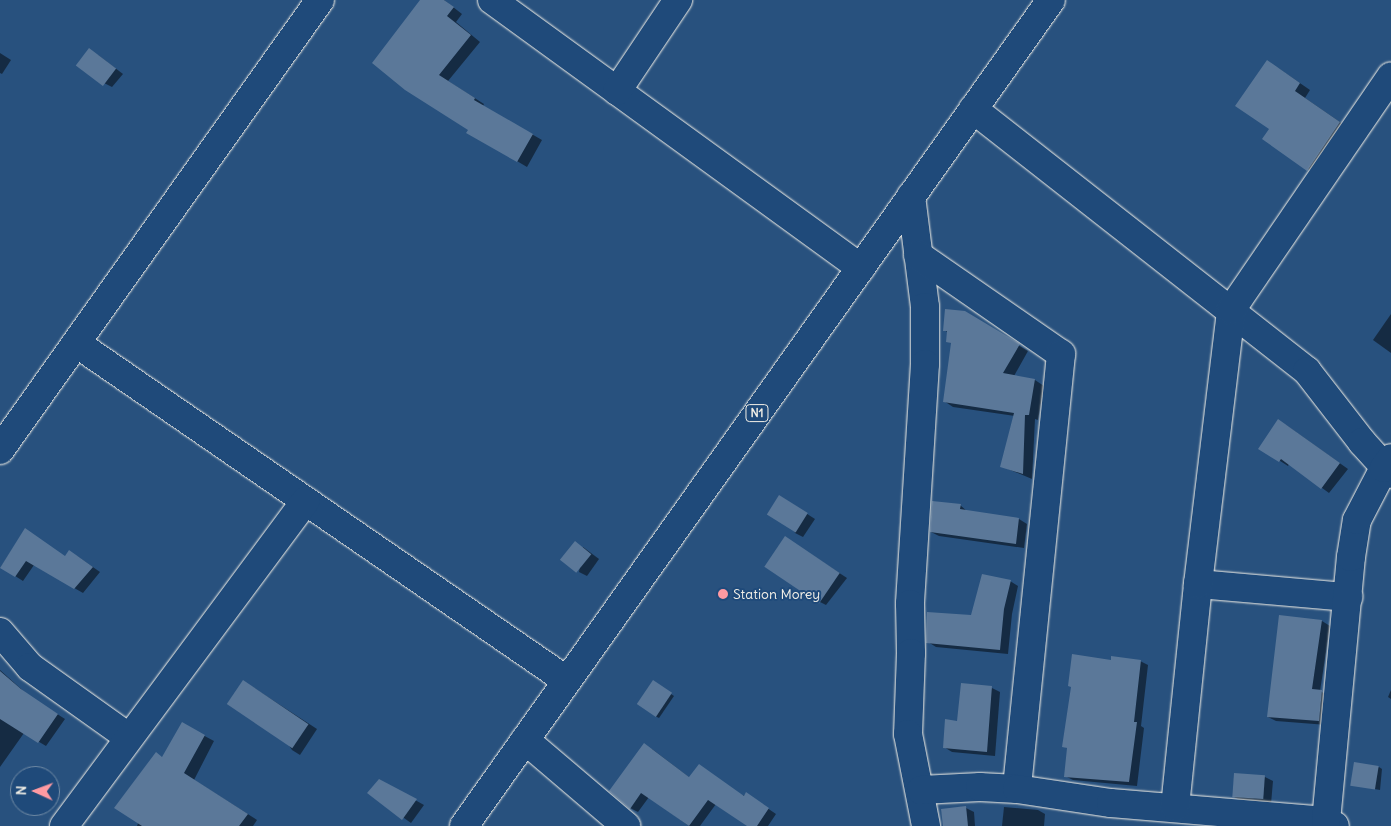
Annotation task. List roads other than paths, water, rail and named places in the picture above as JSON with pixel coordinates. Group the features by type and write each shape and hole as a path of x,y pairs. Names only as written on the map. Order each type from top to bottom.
{"street":[{"path":"0,450 320,0"},
{"path":"492,0 861,268"},
{"path":"617,91 678,0"},
{"name":"N1","path":"464,826 1050,0"},
{"path":"1175,807 1198,584 1231,310 1382,110 1391,76"},
{"path":"921,790 980,787 1017,789 1111,802 1175,807 1222,819 1330,824 1350,557 1357,520 1389,466 1307,371 972,109"},
{"path":"911,196 924,307 925,364 910,604 911,653 908,734 921,790 926,826"},
{"path":"918,255 1061,354 1017,789"},
{"path":"76,343 566,680"},
{"path":"64,826 305,500"},
{"path":"1198,584 1348,597"},
{"path":"0,632 13,650 30,667 128,737"},
{"path":"525,740 626,826"}],"place":[{"name":"Station Morey","path":"723,594"}]}
